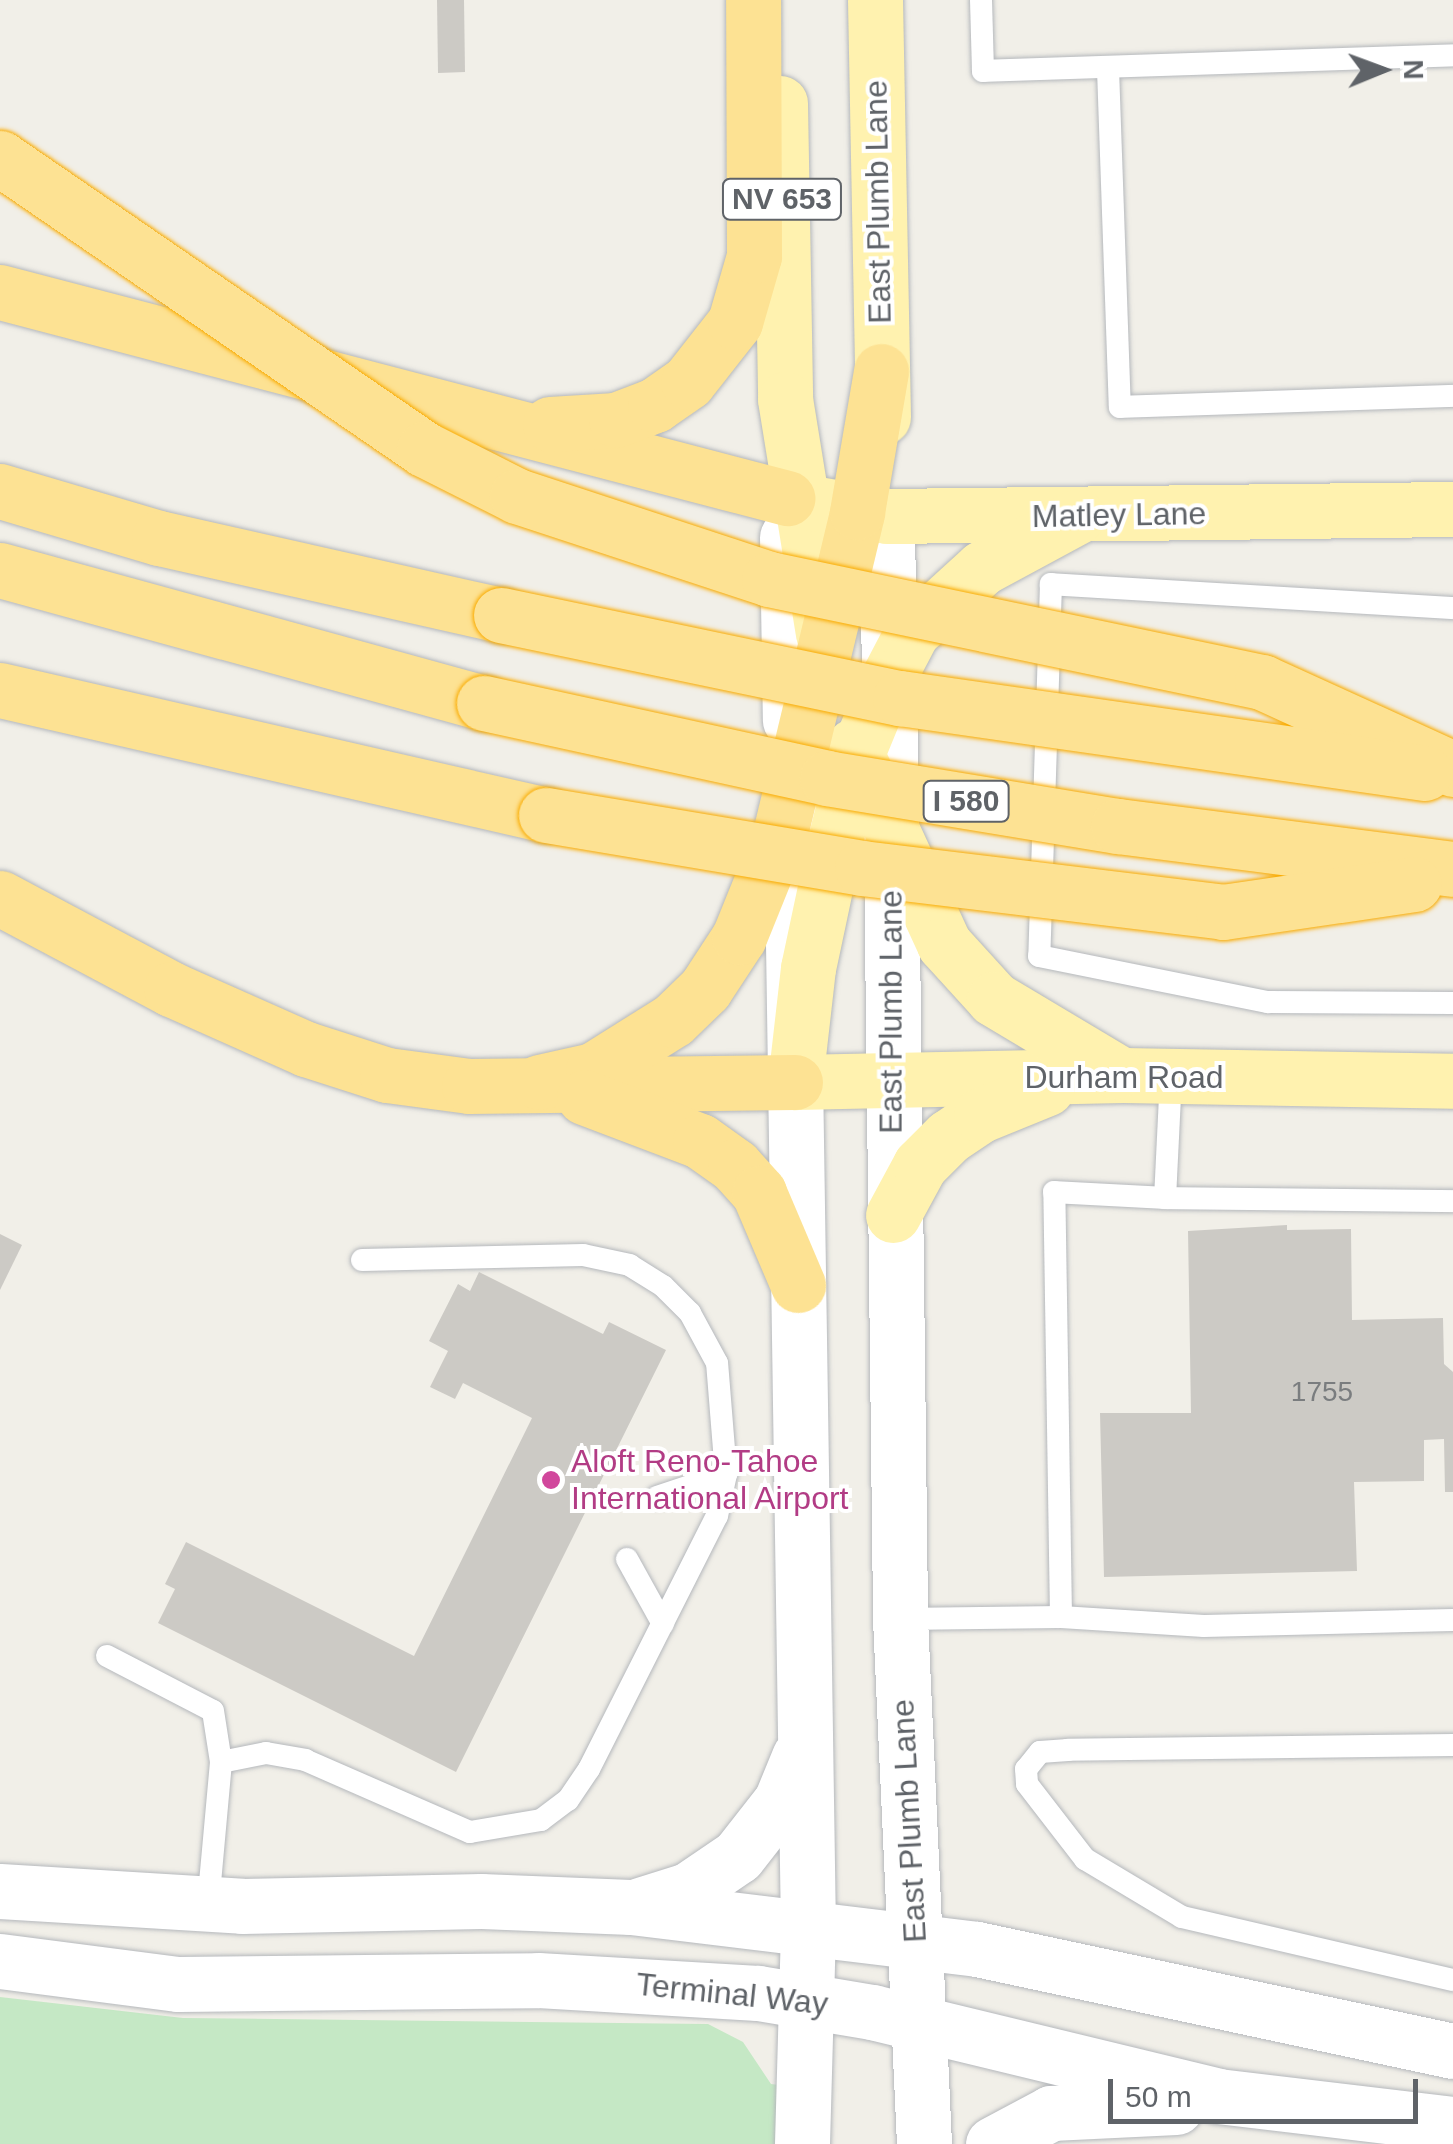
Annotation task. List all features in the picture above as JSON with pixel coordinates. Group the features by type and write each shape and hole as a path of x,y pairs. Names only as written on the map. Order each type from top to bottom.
{"highway":[{"path":"472,418 564,425 616,420 677,390 720,346 735,322 754,256 753,0"},
{"path":"0,158 424,449 517,496 769,579 1262,682 1453,772"},
{"path":"0,292 794,500"},
{"path":"538,1082 593,1070 631,1049 704,989 762,888 825,646 872,514 882,371"},
{"path":"0,491 159,538 501,616 900,698 1453,772"},
{"name":"I 580","path":"0,570 484,703 828,778 1137,828 1453,868"},
{"path":"0,690 546,815 862,868 1224,912 1453,878"},
{"path":"0,898 171,989 306,1049 386,1075 469,1086 538,1082 795,1082"},
{"path":"538,1082 647,1118 700,1141 734,1166 759,1193 798,1285"}],"main road":[{"name":"NV 653","path":"778,0 785,398 794,500 791,783 808,2000"},
{"path":"850,0 854,154 880,276"},
{"name":"East Plumb Lane","path":"875,0 882,371"},
{"path":"794,500 825,646 856,756 890,836 944,944 994,998 1052,1039 1123,1075"},
{"name":"Matley Lane","path":"794,500 872,514 1078,516 1453,509"},
{"name":"East Plumb Lane","path":"872,514 888,678 900,1620 924,2144"},
{"path":"795,1082 808,968 856,756 888,678 912,632 982,568 1078,516"},
{"path":"893,1215 920,1166 948,1137 981,1115 1123,1075"},
{"name":"Durham Road","path":"795,1082 1123,1075 1453,1082"},
{"path":"630,1907 688,1890 738,1856 781,1802 805,1735"},
{"path":"0,1891 208,1904 630,1907 916,1940 1453,2050"},
{"name":"Terminal Way","path":"0,1962 178,1984 592,1981 808,2000 1296,2109 1453,2124"},
{"path":"802,2144 808,2000"},
{"path":"992,2144 1028,2121 1075,2108 1296,2109"}],"lane":[{"path":"981,0 983,71 1453,54"},
{"path":"1108,69 1120,407 1453,396"},
{"path":"1453,608 1052,584 1039,956 1268,1002 1453,1003"},
{"path":"1123,1075 1165,1198"},
{"path":"1061,1616 1054,1192 1165,1198 1453,1200"},
{"path":"221,1762 266,1754 305,1760 470,1832 541,1820 568,1800 589,1769 717,1516 726,1474 717,1363 690,1313 630,1265 532,1252 362,1260"},
{"path":"657,1498 726,1474"},
{"path":"626,1559 663,1624"},
{"path":"900,1620 1061,1616 1204,1626 1453,1620"},
{"path":"107,1656 213,1711 221,1762 208,1904"},
{"path":"1453,1745 1068,1750 1040,1752 1026,1770 1027,1784 1086,1860 1182,1918 1453,1980"}],"green space":[{"path":"0,1997 183,2018 708,2024 743,2042 771,2084 779,2085 777,2144 0,2144"}],"building":[{"path":"437,0 464,0 465,72 438,73"},
{"path":"1287,1225 1287,1230 1351,1229 1352,1320 1443,1318 1444,1364 1453,1372 1453,1492 1445,1492 1444,1439 1424,1440 1424,1481 1354,1482 1357,1571 1104,1577 1100,1413 1191,1413 1188,1231"},
{"path":"0,1234 22,1245 0,1290"},
{"name":"Aloft Reno-Tahoe International Airport","path":"479,1272 603,1334 609,1322 666,1350 456,1772 158,1623 175,1589 165,1584 186,1542 414,1656 532,1418 463,1383 455,1399 430,1387 448,1351 429,1341 458,1284 470,1291"}],"place":[{"name":"Aloft Reno-Tahoe International Airport","path":"551,1480"}]}
